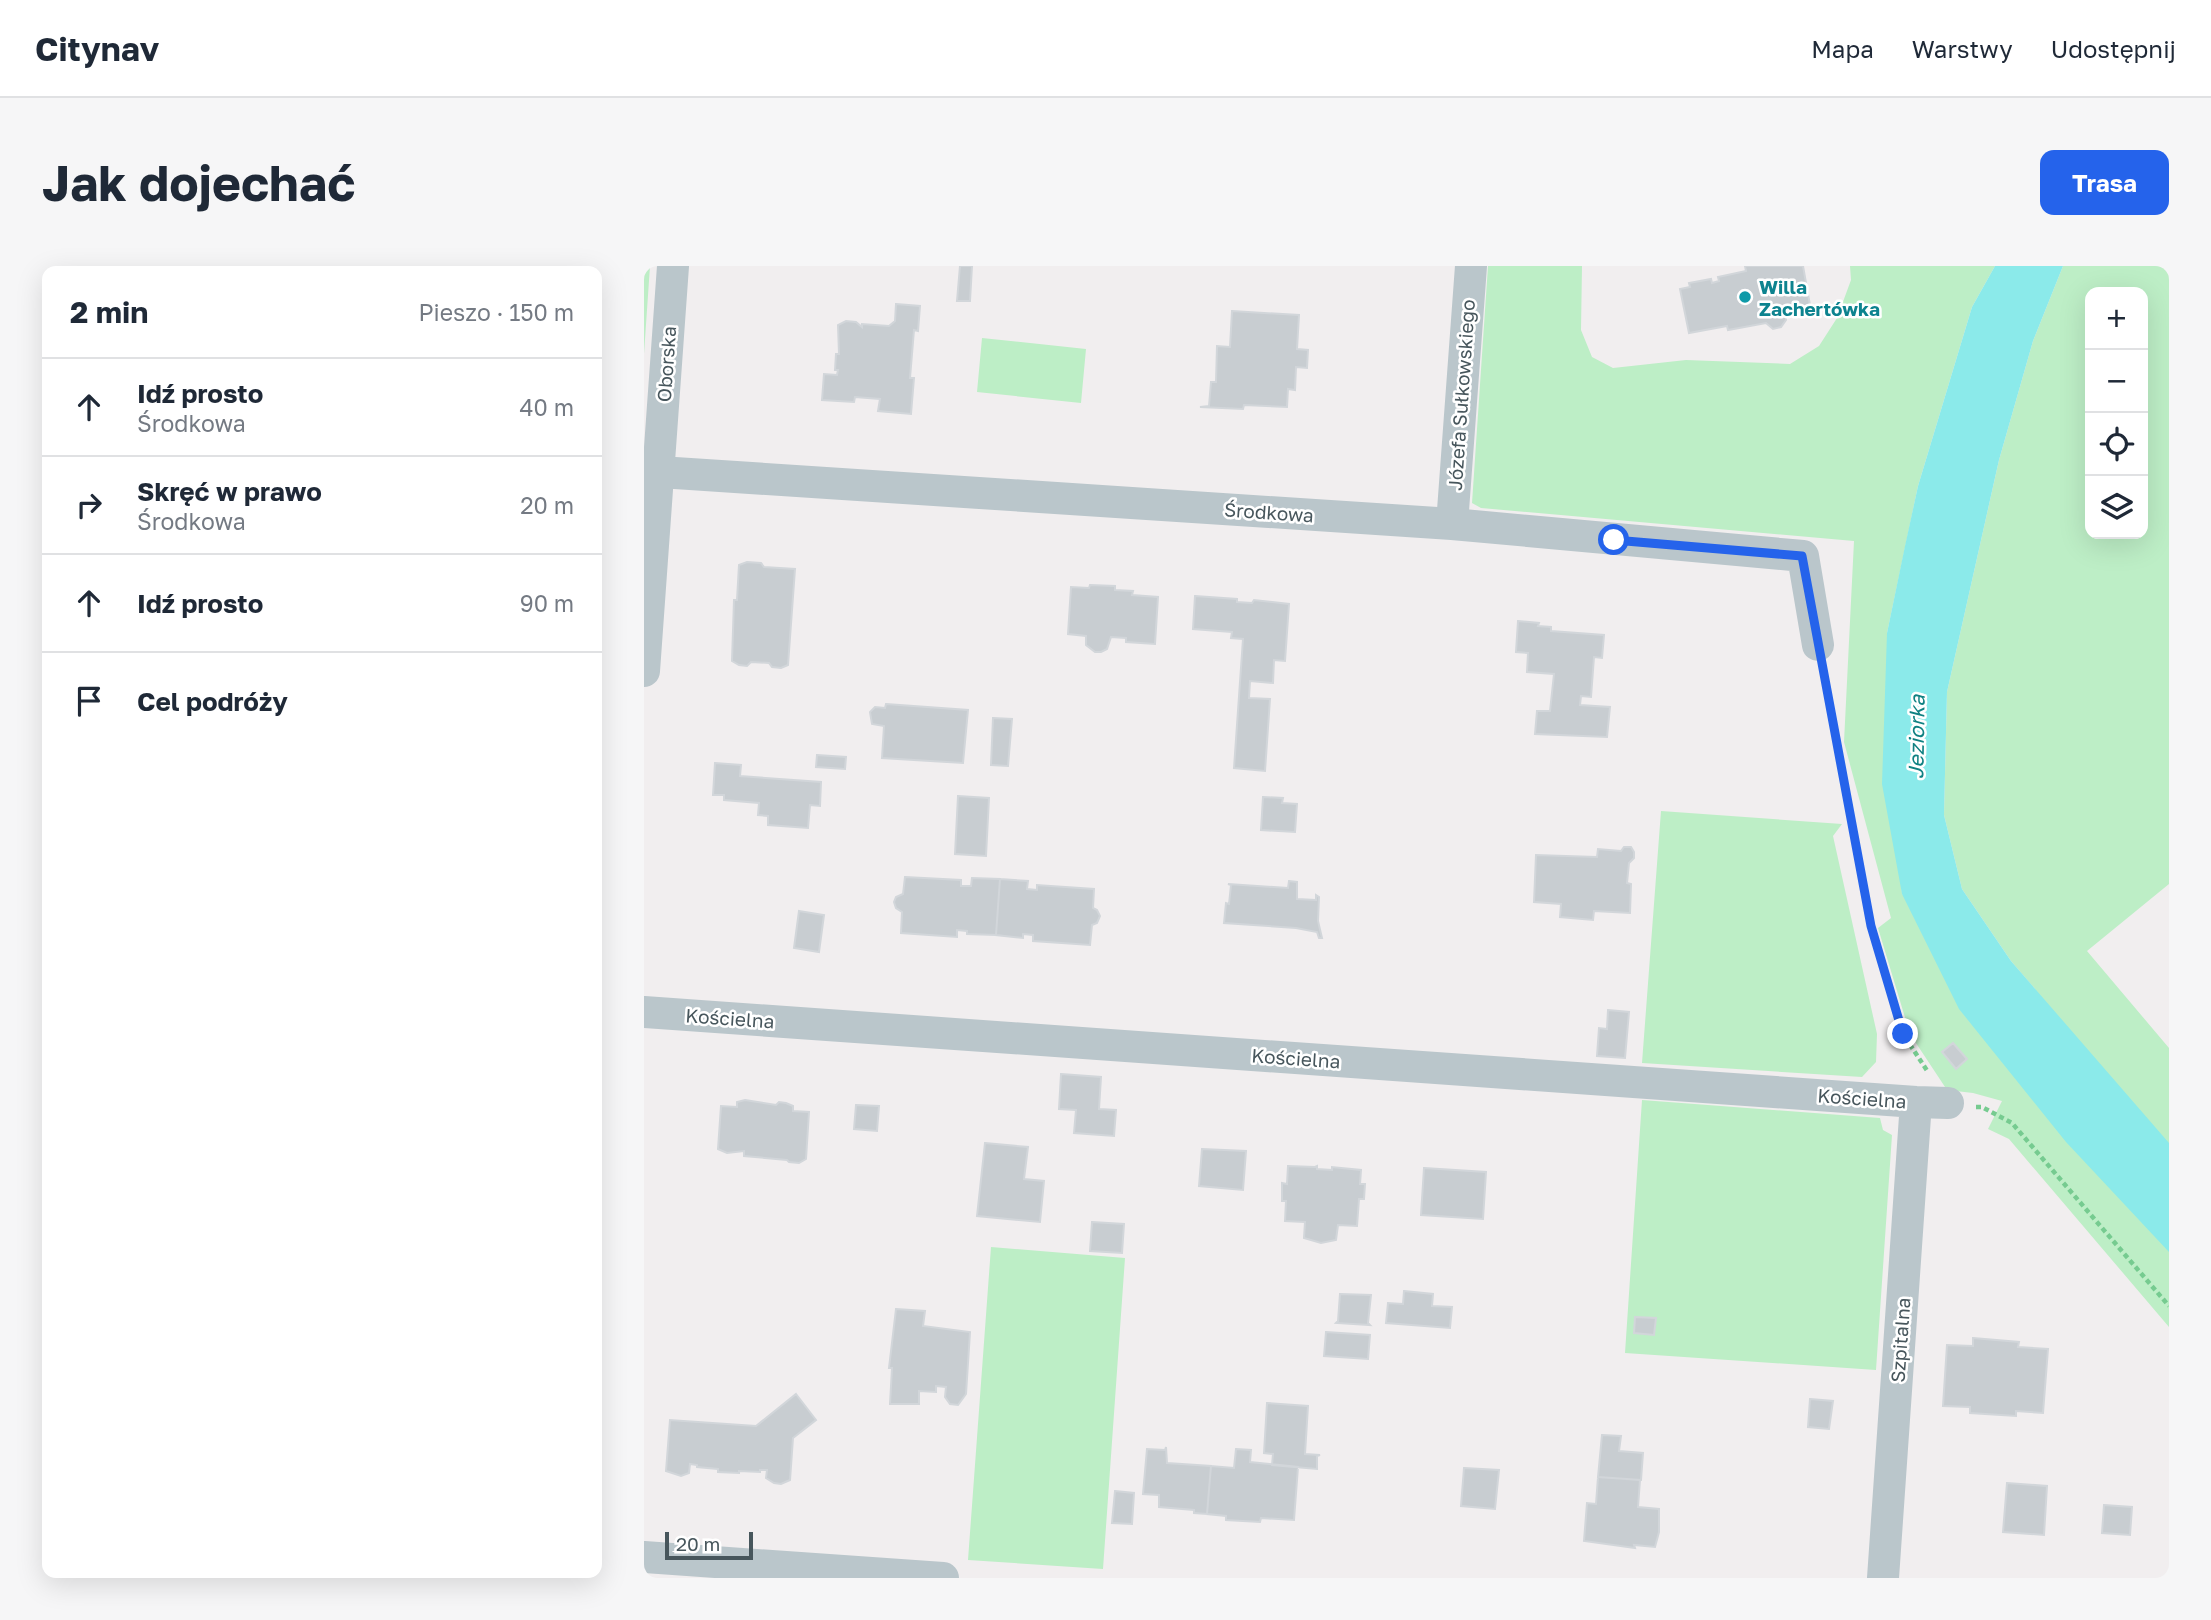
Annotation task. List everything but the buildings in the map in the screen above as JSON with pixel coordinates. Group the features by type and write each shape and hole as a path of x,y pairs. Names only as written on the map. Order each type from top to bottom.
{"street":[{"name":"Oborska","path":"644,671 651,472 673,266"},
{"name":"Józefa Sułkowskiego","path":"1452,524 1471,266"},
{"name":"Środkowa","path":"651,472 1452,524 1802,556 1818,645"},
{"name":"Kościelna","path":"644,1012 1948,1103"},
{"name":"Szpitalna","path":"1883,1578 1916,1102"},
{"path":"644,1557 943,1578"}],"path":[{"path":"1818,645 1871,926 1903,1034 1948,1103 1982,1107 2012,1123 2169,1306"}],"green space":[{"path":"644,266 650,266 644,354"},
{"path":"1488,266 1582,266 1581,330 1592,357 1613,368 1686,360 1790,364 1819,346 1837,318 1851,280 1850,266 1995,266 1972,307 1918,486 1887,633 1902,894 2036,990 2011,961 1962,889 1944,815 1947,692 1999,460 2033,341 2063,266 2169,266 2169,884 2087,951 2169,1048 2169,1327 2009,1139 1988,1129 2002,1101 1973,1093 1947,1090 1910,1034 1878,928 1891,918 1844,742 1854,541 1481,508 1472,503"},
{"path":"982,338 1086,349 1081,403 977,392"},
{"path":"1661,811 1842,824 1833,836 1877,1034 1876,1062 1862,1077 1642,1063"},
{"path":"1642,1100 1880,1118 1883,1130 1892,1135 1876,1370 1625,1353"},
{"path":"991,1247 1125,1258 1103,1569 968,1560"}],"water":[{"name":"Jeziorka","path":"1995,266 2063,266 2033,341 1999,460 1947,692 1944,815 1962,889 2011,961 2169,1143 2169,1252 2066,1142 1959,1009 1902,894 1882,784 1887,633 1918,486 1972,307"}],"place":[{"name":"Willa Zachertówka","path":"1745,297"}],"route":[{"path":"1614,540 1802,556 1871,926 1903,1034"}]}
